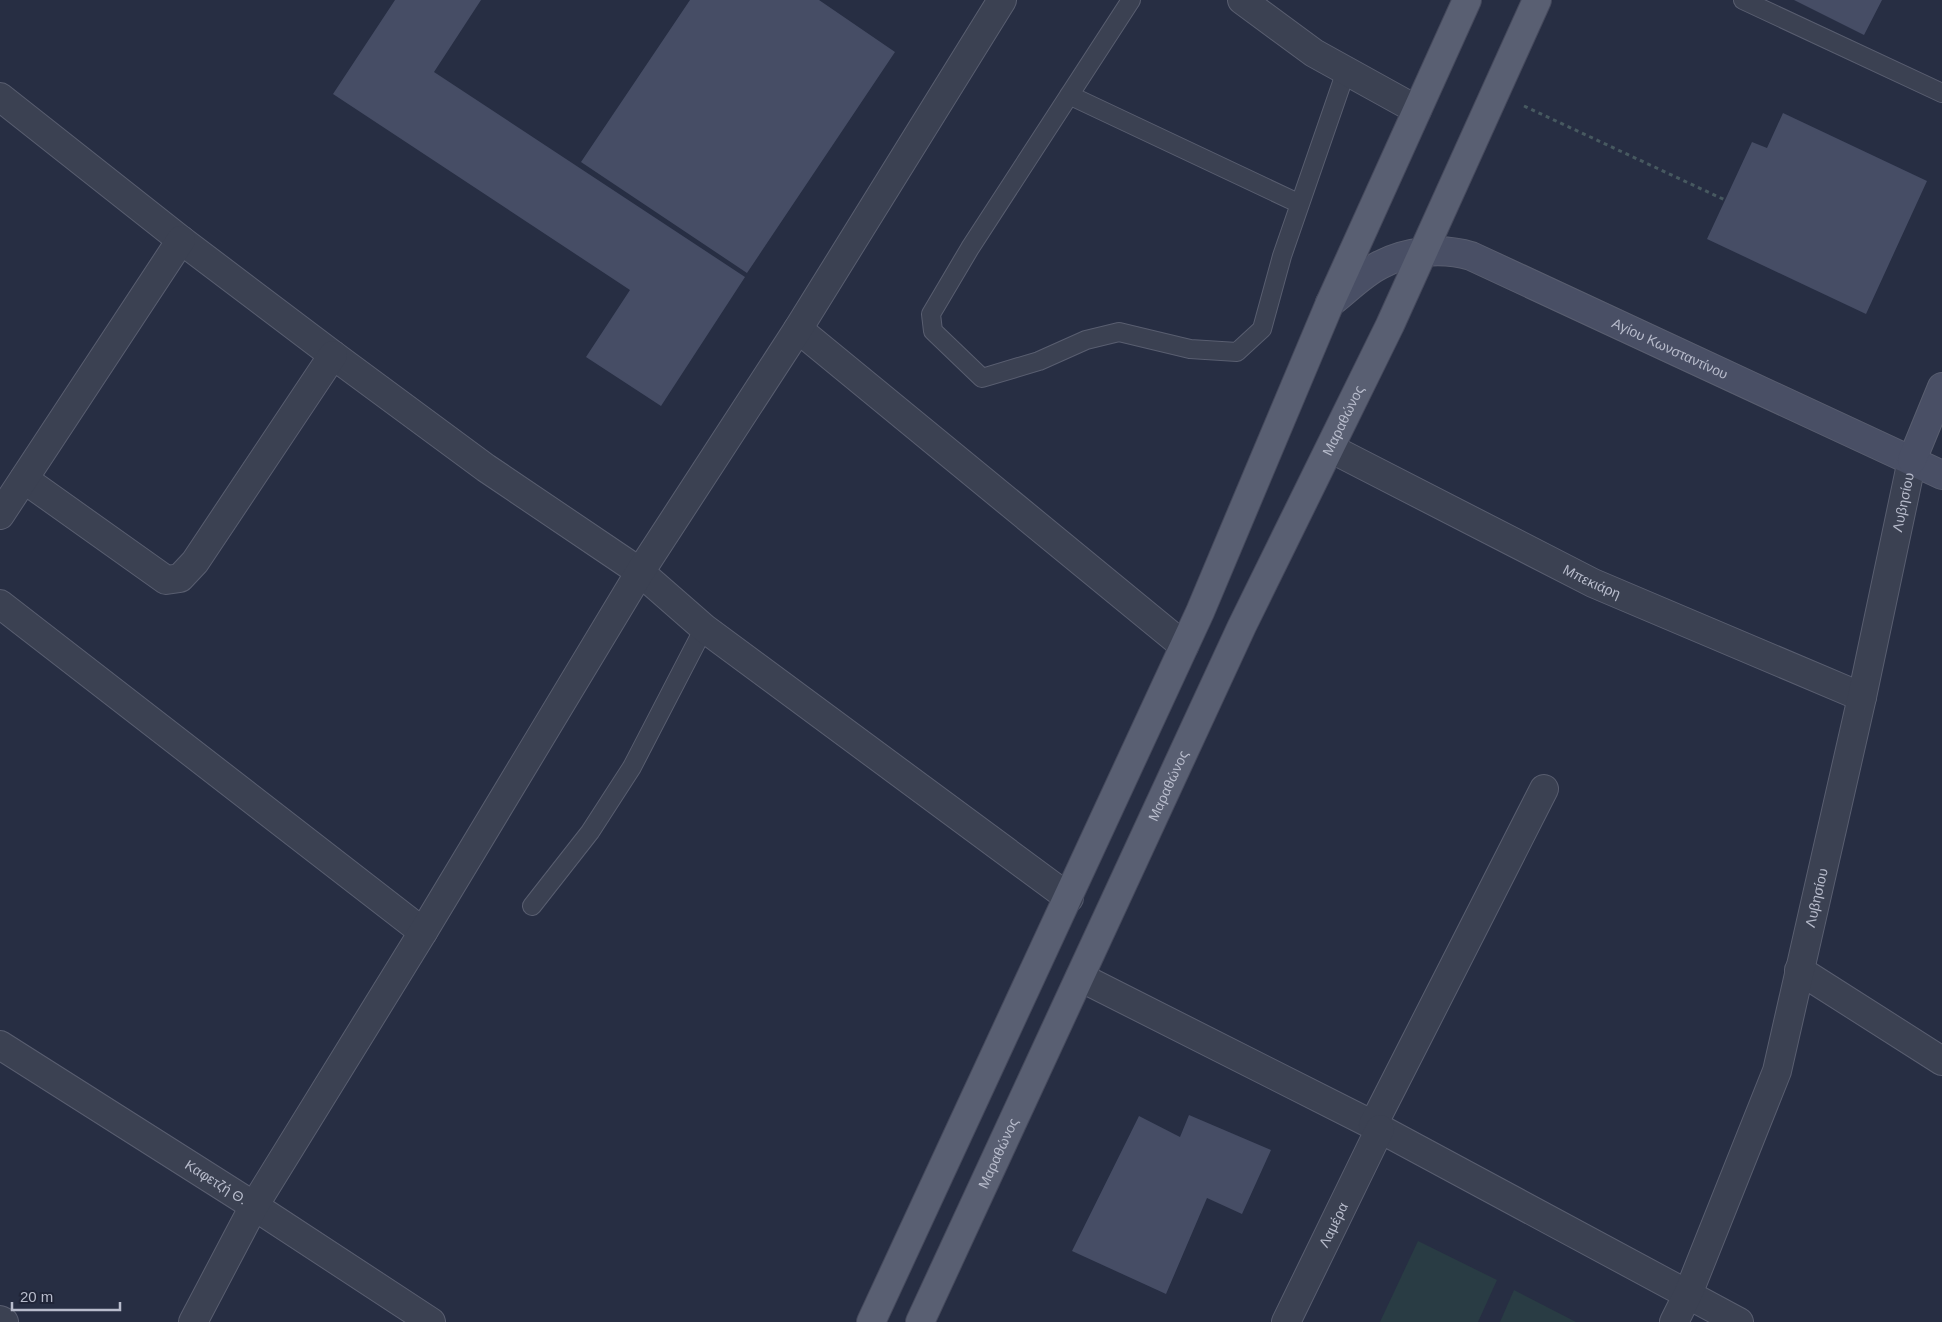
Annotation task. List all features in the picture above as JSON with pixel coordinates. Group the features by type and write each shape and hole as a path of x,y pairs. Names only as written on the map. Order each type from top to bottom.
{"main road":[{"path":"871,1322 923,1207 1069,898 1184,646 1330,303 1467,0"},
{"name":"Μαραθώνος","path":"920,1322 1242,626 1330,448 1423,252 1537,0"}],"street":[{"path":"193,1322 254,1206 423,932 640,572 798,329 1002,0"},
{"path":"1242,0 1314,53 1416,110"},
{"path":"0,97 180,240 333,355 486,468 640,572 704,628 1069,898"},
{"path":"0,515 180,240"},
{"path":"1330,303 1378,265 1423,252"},
{"name":"Αγίου Κωνσταντίνου","path":"1423,252 1456,252 1471,256 1942,475"},
{"path":"798,329 1184,646"},
{"path":"24,479 166,580 180,578 195,562 333,355"},
{"path":"1912,460 1942,388"},
{"name":"Μπεκιάρη","path":"1330,448 1593,583 1862,697"},
{"name":"Λυβησίου","path":"1674,1322 1688,1294 1777,1071 1862,697 1912,460"},
{"path":"0,604 423,932"},
{"name":"Λαμέρα","path":"1286,1322 1377,1127 1544,789"},
{"path":"1799,970 1942,1060"},
{"path":"1080,977 1377,1127 1740,1322"},
{"name":"Καφετζή Θ.","path":"0,1045 254,1206 431,1322"},
{"path":"0,1320 4,1322"}],"lane":[{"path":"1131,0 970,248 931,314 933,331 982,378 1039,361 1086,340 1119,332 1190,349 1237,352 1262,330 1300,204 1346,71"},
{"path":"1743,0 1942,93"},
{"path":"1069,95 1300,204"},
{"path":"532,906 590,832 632,767 704,628"}],"path":[{"path":"1495,92 1725,200"}],"shaded area":[{"path":"1418,1241 1497,1280 1478,1322 1380,1322"},
{"path":"1514,1290 1576,1322 1500,1322"}],"building":[{"path":"395,0 481,0 434,72 745,277 661,406 586,357 630,290 333,94"},
{"path":"690,0 819,0 895,52 747,273 581,162"},
{"path":"1794,0 1882,0 1864,35"},
{"path":"1783,113 1927,181 1866,314 1707,239 1752,142 1767,148"},
{"path":"1189,1115 1271,1150 1242,1214 1207,1198 1166,1294 1072,1251 1139,1116 1180,1137"}]}
